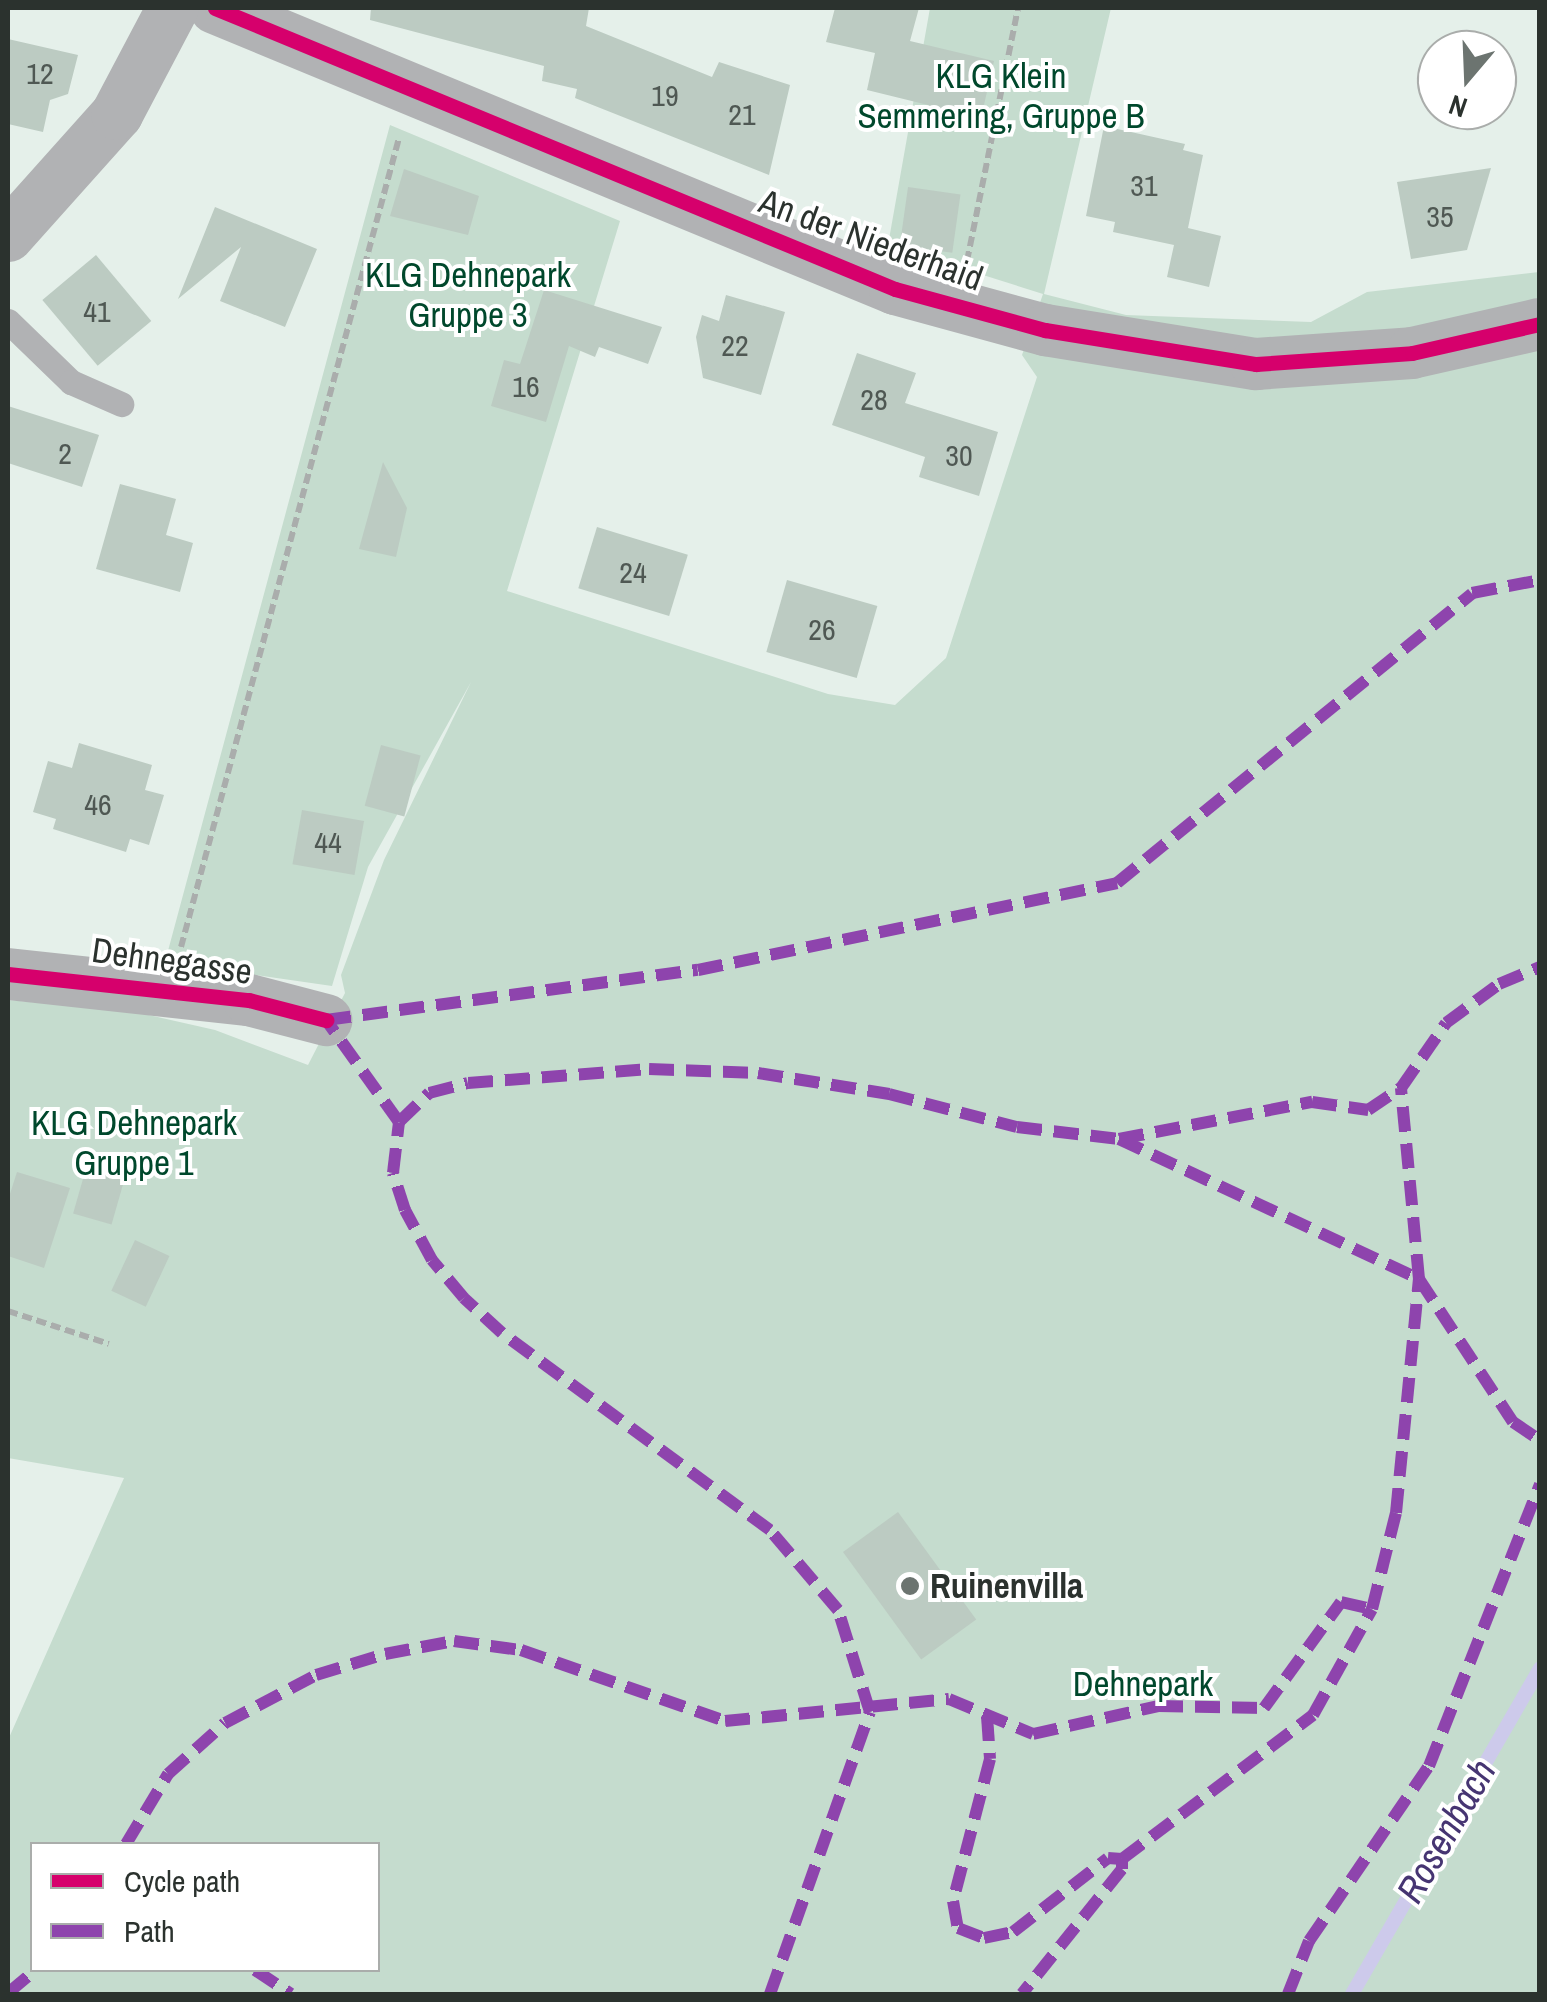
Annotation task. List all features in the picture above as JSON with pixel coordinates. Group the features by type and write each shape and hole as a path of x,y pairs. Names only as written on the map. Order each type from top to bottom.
{"street":[{"path":"8,236 117,114 173,8"},
{"name":"An der Niederhaid","path":"215,8 896,288 1062,334 1256,364 1412,353 1540,324"},
{"name":"Dehnegasse","path":"8,974 250,1000 326,1020"}],"lane":[{"path":"8,320 72,382 121,404"}],"path":[{"path":"958,306 1018,8"},
{"path":"177,961 398,140"},
{"path":"8,1311 109,1344"}],"green space":[{"path":"930,8 1111,8 1044,294 1126,315 1311,322 1367,292 1539,272 1539,1994 8,1994 8,1740 124,1478 8,1458 8,1000 131,1011 215,1030 308,1065 345,993 341,975 384,860 471,682 368,867 332,986 165,962 390,125 620,221 507,591 828,694 895,705 946,658 1037,377 1022,355 1043,294 888,245"}],"building":[{"path":"371,8 589,8 586,26 712,77 719,62 790,85 769,175 575,98 577,89 542,81 544,66 370,20"},
{"path":"835,8 919,8 910,41 994,61 981,118 867,90 875,53 826,42"},
{"path":"8,39 78,55 68,94 50,100 43,132 8,124"},
{"path":"1104,126 1185,144 1183,150 1203,155 1188,228 1221,236 1209,287 1167,277 1174,245 1113,232 1115,222 1086,216"},
{"path":"1491,168 1467,250 1411,259 1397,182"},
{"path":"404,169 479,196 468,235 390,216"},
{"path":"908,187 960,194 952,253 900,245"},
{"path":"215,207 317,249 285,327 220,301 241,247 178,299"},
{"path":"96,255 151,321 98,366 42,300"},
{"path":"544,290 662,327 648,364 599,347 595,357 569,346 546,422 491,406 504,360 520,364"},
{"path":"726,295 785,312 761,395 703,378 696,337 702,315 719,321"},
{"path":"857,353 916,373 905,403 998,432 979,496 919,477 925,457 832,425"},
{"path":"8,406 99,435 82,487 8,463"},
{"path":"383,462 407,508 396,557 359,549"},
{"path":"120,484 176,499 166,535 193,543 180,592 96,569"},
{"path":"597,527 688,555 669,616 578,588"},
{"path":"787,580 877,606 857,678 766,652"},
{"path":"79,743 152,765 145,790 164,795 149,845 130,839 126,852 53,829 56,819 33,812 48,761 72,768"},
{"path":"381,745 421,756 404,816 365,806"},
{"path":"302,810 364,821 354,875 292,864"},
{"path":"91,1151 129,1162 112,1225 73,1213"},
{"path":"17,1172 70,1188 44,1268 8,1256 8,1200"},
{"path":"135,1240 169,1256 146,1307 111,1291"},
{"name":"Ruinenvilla","path":"898,1512 976,1620 921,1660 843,1552"}],"waterway":[{"name":"Rosenbach","path":"1352,1994 1540,1668"}],"marked path":[{"path":"399,1122 326,1020 698,970 1117,883 1472,593 1540,580"},
{"path":"770,1994 870,1712 838,1610 770,1530 502,1333 464,1298 432,1260 405,1210 393,1173 399,1122 429,1093 468,1083 649,1069 758,1073 889,1094 1017,1127 1119,1139 1312,1102 1368,1110 1401,1088 1446,1023 1499,984 1540,967"},
{"path":"1122,1859 1313,1715 1372,1609 1396,1513 1419,1279 1401,1088"},
{"path":"1119,1139 1419,1279 1513,1422 1540,1440"},
{"path":"1288,1994 1309,1941 1429,1766 1540,1484"},
{"path":"127,1842 168,1774 225,1723 316,1675 385,1654 454,1641 521,1650 725,1721 949,1699 1033,1734 1158,1706 1264,1708 1341,1602 1372,1609"},
{"path":"987,1716 990,1759 953,1901 958,1928 984,1938 1013,1932 1108,1858 1122,1859 1122,1869 1022,1994"},
{"path":"8,1993 33,1972"},
{"path":"258,1972 291,1994"}],"cycle path":[{"path":"215,8 895,289 1045,330 1256,364 1412,353 1540,324"},
{"path":"8,974 249,1000 326,1020"}],"place":[{"name":"Ruinenvilla","path":"910,1586"}],"park label":[{"name":"KLG Klein Semmering, Gruppe B","path":"1001,96"},
{"name":"KLG Dehnepark Gruppe 3","path":"468,295"},
{"name":"KLG Dehnepark Gruppe 1","path":"134,1143"},
{"name":"Dehnepark","path":"1143,1684"}]}
